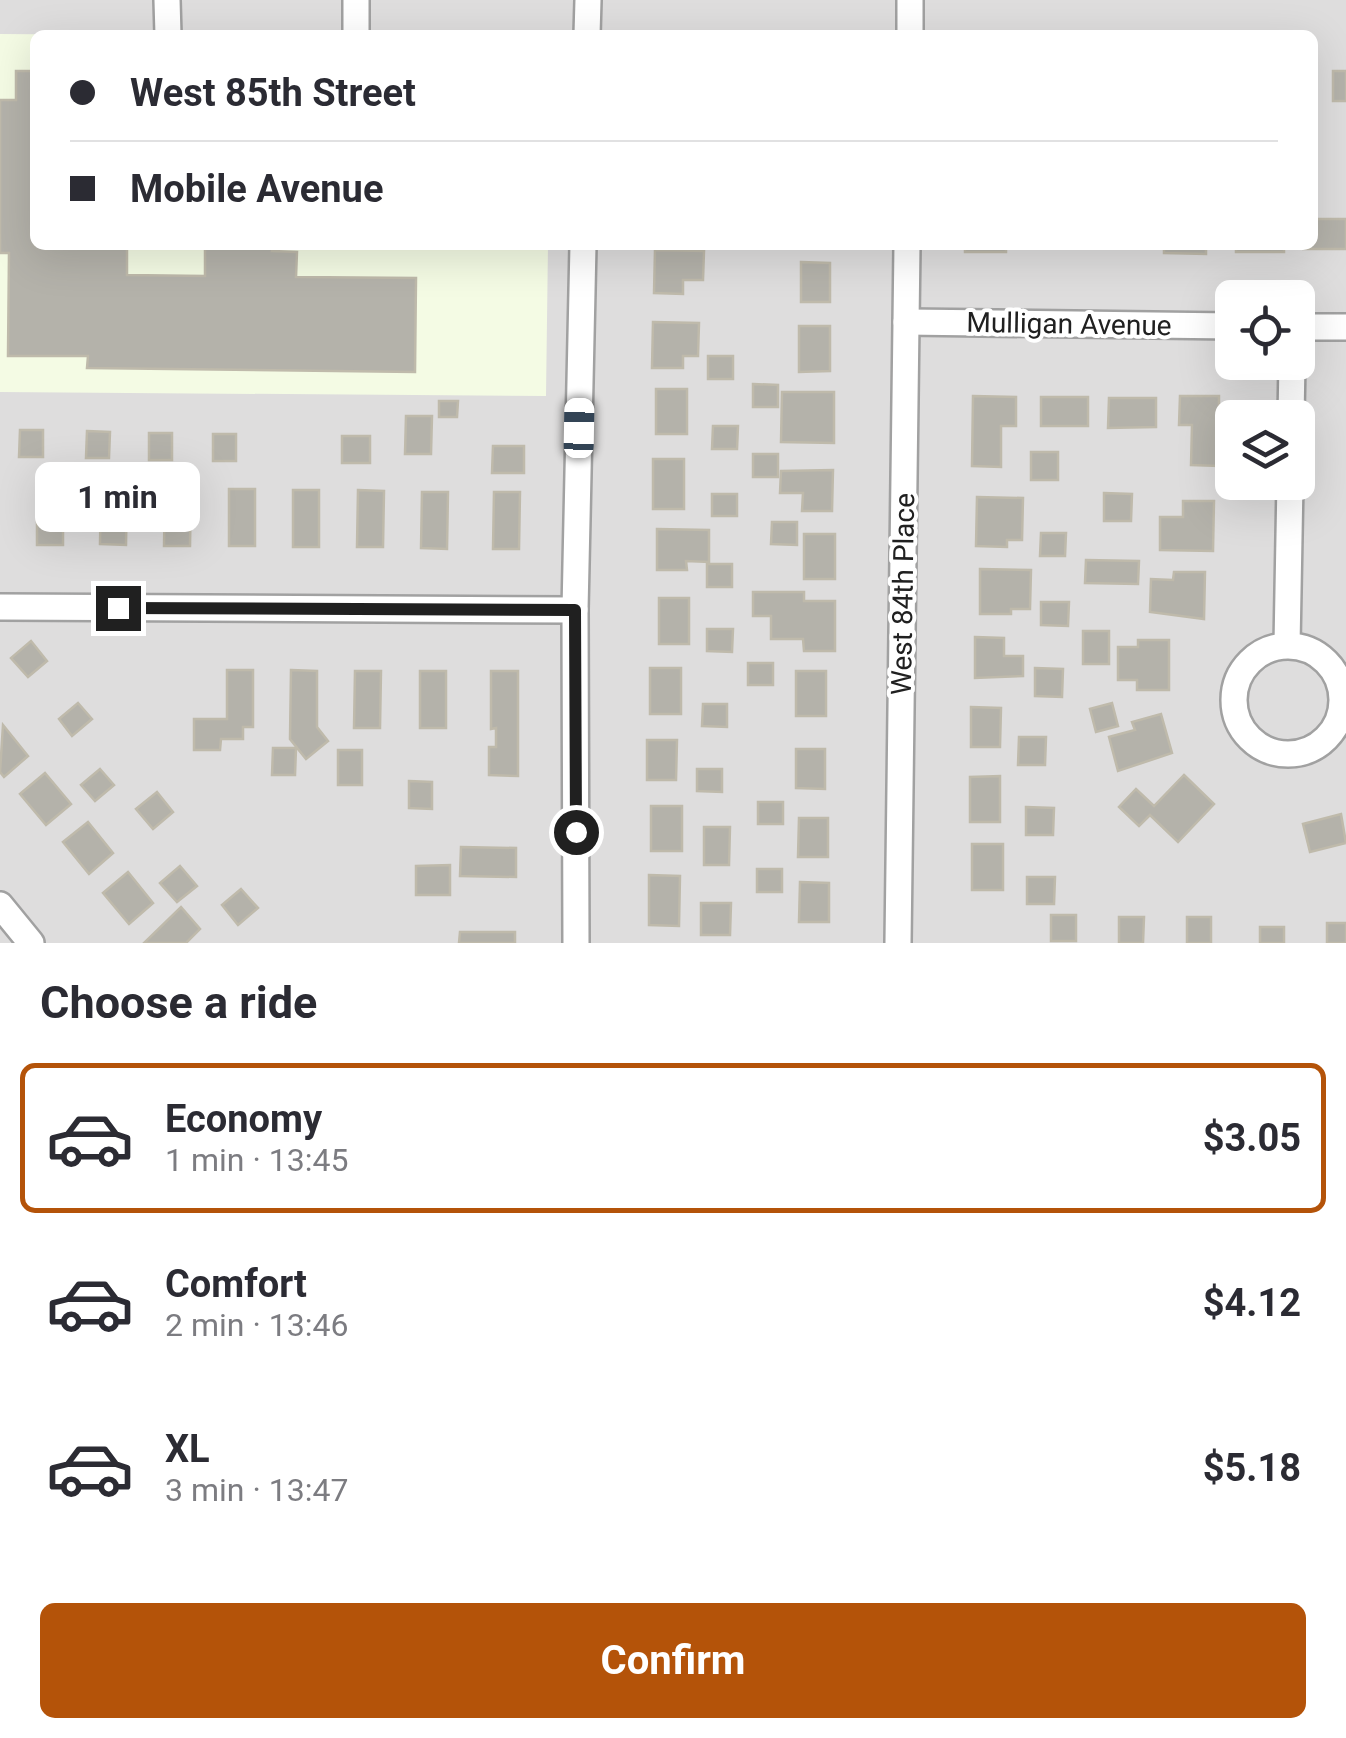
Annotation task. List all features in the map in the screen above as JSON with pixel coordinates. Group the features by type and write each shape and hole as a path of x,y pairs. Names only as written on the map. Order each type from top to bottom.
{"street":[{"path":"168,0 168,30"},
{"path":"356,0 356,30"},
{"path":"587,30 588,0"},
{"path":"910,0 910,30"},
{"path":"576,943 575,610 583,250"},
{"name":"West 84th Place","path":"898,943 907,250"},
{"name":"Mulligan Avenue","path":"906,322 1215,326"},
{"path":"1315,327 1346,327"},
{"path":"1287,646 1290,500"},
{"path":"0,607 575,610"},
{"path":"1287,646 1319,655 1339,681 1342,698 1340,714 1322,742 1292,754 1276,752 1249,737 1235,710 1238,679 1246,665 1272,648 1287,646"},
{"path":"0,906 32,943"}],"shaded area":[{"path":"0,0 1346,0 1346,943 0,943"},
{"path":"0,34 30,34 30,250 548,250 546,396 0,392"}],"building":[{"path":"16,71 30,71 30,250 127,250 127,275 205,276 205,250 272,250 297,252 296,277 416,278 415,372 87,368 88,356 8,356 9,253 0,253 0,100 16,100"},
{"path":"1333,71 1346,71 1346,101 1333,101"},
{"path":"1318,219 1346,219 1346,249 1318,249"},
{"path":"655,250 704,251 703,280 683,280 683,294 654,293"},
{"path":"965,250 1006,250 1006,252"},
{"path":"1164,250 1206,250 1206,254"},
{"path":"1236,250 1284,250 1284,252"},
{"path":"801,262 830,263 830,302 801,302"},
{"path":"653,322 699,323 698,356 683,356 683,368 652,368"},
{"path":"799,326 830,326 830,371 799,372"},
{"path":"708,356 733,356 733,379 708,379"},
{"path":"753,384 778,385 778,407 753,407"},
{"path":"656,389 687,389 687,434 656,434"},
{"path":"782,392 834,392 834,443 781,442"},
{"path":"973,396 1016,397 1016,426 1001,426 1001,467 972,466"},
{"path":"1180,396 1219,396 1215,400 1215,466 1191,465 1192,425 1179,425"},
{"path":"1041,397 1088,397 1088,426 1041,426"},
{"path":"1109,398 1156,398 1156,427 1108,428"},
{"path":"439,401 458,401 457,417 439,417"},
{"path":"406,416 432,416 431,454 405,454"},
{"path":"713,426 738,426 737,449 712,449"},
{"path":"20,430 43,430 43,457 19,457"},
{"path":"87,431 110,432 109,458 86,458"},
{"path":"149,433 172,433 172,460 149,460"},
{"path":"213,434 236,434 236,461 213,461"},
{"path":"342,436 370,436 370,463 342,463"},
{"path":"493,446 524,446 524,473 492,473"},
{"path":"1031,452 1058,452 1058,480 1031,480"},
{"path":"753,454 778,454 778,477 753,477"},
{"path":"653,459 684,459 684,509 653,509"},
{"path":"833,470 832,511 802,511 803,493 780,493 781,471"},
{"path":"37,488 63,488 63,545 37,545"},
{"path":"101,488 127,488 126,545 100,544"},
{"path":"165,489 191,489 190,546 164,546"},
{"path":"229,489 255,489 255,546 229,546"},
{"path":"293,490 319,490 319,547 293,547"},
{"path":"358,490 384,491 383,547 357,547"},
{"path":"422,492 448,492 447,549 421,548"},
{"path":"494,492 520,492 519,549 493,549"},
{"path":"1104,493 1132,494 1131,521 1104,521"},
{"path":"712,494 737,494 737,516 712,516"},
{"path":"977,497 1023,498 1022,540 1007,540 1007,547 976,546"},
{"path":"1183,501 1214,501 1213,551 1160,550 1160,517 1183,517"},
{"path":"772,522 797,522 797,545 771,544"},
{"path":"657,529 709,530 709,562 686,561 687,570 657,570"},
{"path":"1041,533 1066,533 1065,556 1040,556"},
{"path":"804,534 835,534 835,579 804,579"},
{"path":"1086,560 1139,561 1138,584 1085,583"},
{"path":"707,564 732,564 732,587 707,587"},
{"path":"980,569 1031,570 1030,609 1011,609 1011,614 980,614"},
{"path":"1174,572 1205,572 1204,619 1150,612 1151,579 1173,580"},
{"path":"753,592 804,592 804,601 835,601 835,651 804,651 803,639 771,639 771,616 753,616"},
{"path":"659,598 689,598 689,644 659,644"},
{"path":"1041,602 1069,602 1068,626 1041,625"},
{"path":"707,629 733,629 732,652 707,651"},
{"path":"1083,631 1109,631 1109,664 1083,664"},
{"path":"975,637 1004,638 1004,656 1023,656 1023,676 975,678"},
{"path":"1138,640 1169,640 1169,690 1137,690 1137,680 1118,680 1118,647 1138,647"},
{"path":"31,641 47,661 28,677 11,658"},
{"path":"748,663 773,663 773,685 748,685"},
{"path":"650,668 681,668 681,714 650,714"},
{"path":"1035,668 1063,669 1062,697 1035,696"},
{"path":"227,670 253,670 253,727 243,727 243,739 221,739 220,750 194,750 194,719 227,719"},
{"path":"291,670 317,671 317,727 328,741 306,759 290,739"},
{"path":"355,671 381,671 380,728 354,728"},
{"path":"420,671 446,671 446,728 420,728"},
{"path":"491,671 518,671 518,776 489,775 489,747 496,747 496,728 491,729"},
{"path":"796,671 826,671 826,716 796,716"},
{"path":"78,703 92,719 72,736 59,719"},
{"path":"1112,703 1118,726 1096,732 1090,709"},
{"path":"703,704 727,704 727,727 702,726"},
{"path":"971,707 1001,708 1000,747 971,747"},
{"path":"1161,714 1172,753 1118,771 1109,737 1135,730 1132,722"},
{"path":"3,725 28,756 4,777 0,772"},
{"path":"1019,737 1046,737 1045,765 1018,765"},
{"path":"647,740 677,740 676,780 647,780"},
{"path":"273,748 296,748 295,775 272,775"},
{"path":"796,749 825,749 825,789 796,788"},
{"path":"338,750 362,750 362,785 338,785"},
{"path":"100,769 114,785 95,801 81,785"},
{"path":"697,769 722,769 722,792 697,791"},
{"path":"45,773 71,804 46,825 20,794"},
{"path":"1184,775 1214,804 1178,842 1150,815 1139,826 1119,807 1136,789 1154,806"},
{"path":"1000,776 1000,822 970,822 970,777"},
{"path":"409,781 432,782 432,809 409,808"},
{"path":"157,792 173,812 153,829 136,809"},
{"path":"758,802 783,802 783,824 758,824"},
{"path":"651,806 682,806 682,851 651,851"},
{"path":"1026,807 1054,808 1053,835 1026,835"},
{"path":"1341,814 1346,843 1310,852 1303,824"},
{"path":"799,818 828,818 828,857 798,857"},
{"path":"88,822 113,853 89,874 63,842"},
{"path":"704,827 730,827 729,865 704,865"},
{"path":"972,844 1003,844 1003,890 972,890"},
{"path":"461,847 516,848 516,877 460,876"},
{"path":"450,865 450,895 416,895 416,866"},
{"path":"180,866 197,886 177,902 160,883"},
{"path":"757,869 782,869 782,892 757,892"},
{"path":"128,872 153,903 129,924 103,893"},
{"path":"649,875 680,876 679,926 649,925"},
{"path":"1027,877 1055,877 1054,904 1027,904"},
{"path":"800,882 829,883 829,922 799,922"},
{"path":"241,889 258,908 238,925 222,905"},
{"path":"701,903 731,903 730,935 701,935"},
{"path":"181,907 200,929 186,943 144,943"},
{"path":"1051,915 1076,915 1076,941 1051,941"},
{"path":"1119,917 1144,917 1143,943 1119,943"},
{"path":"1187,917 1211,917 1211,943 1187,943"},
{"path":"1327,923 1346,923 1346,943 1327,943"},
{"path":"1260,927 1284,927 1284,943 1260,943"},
{"path":"460,932 515,932 515,943 459,943"}],"route":[{"path":"118,608 575,610 576,832"}]}
